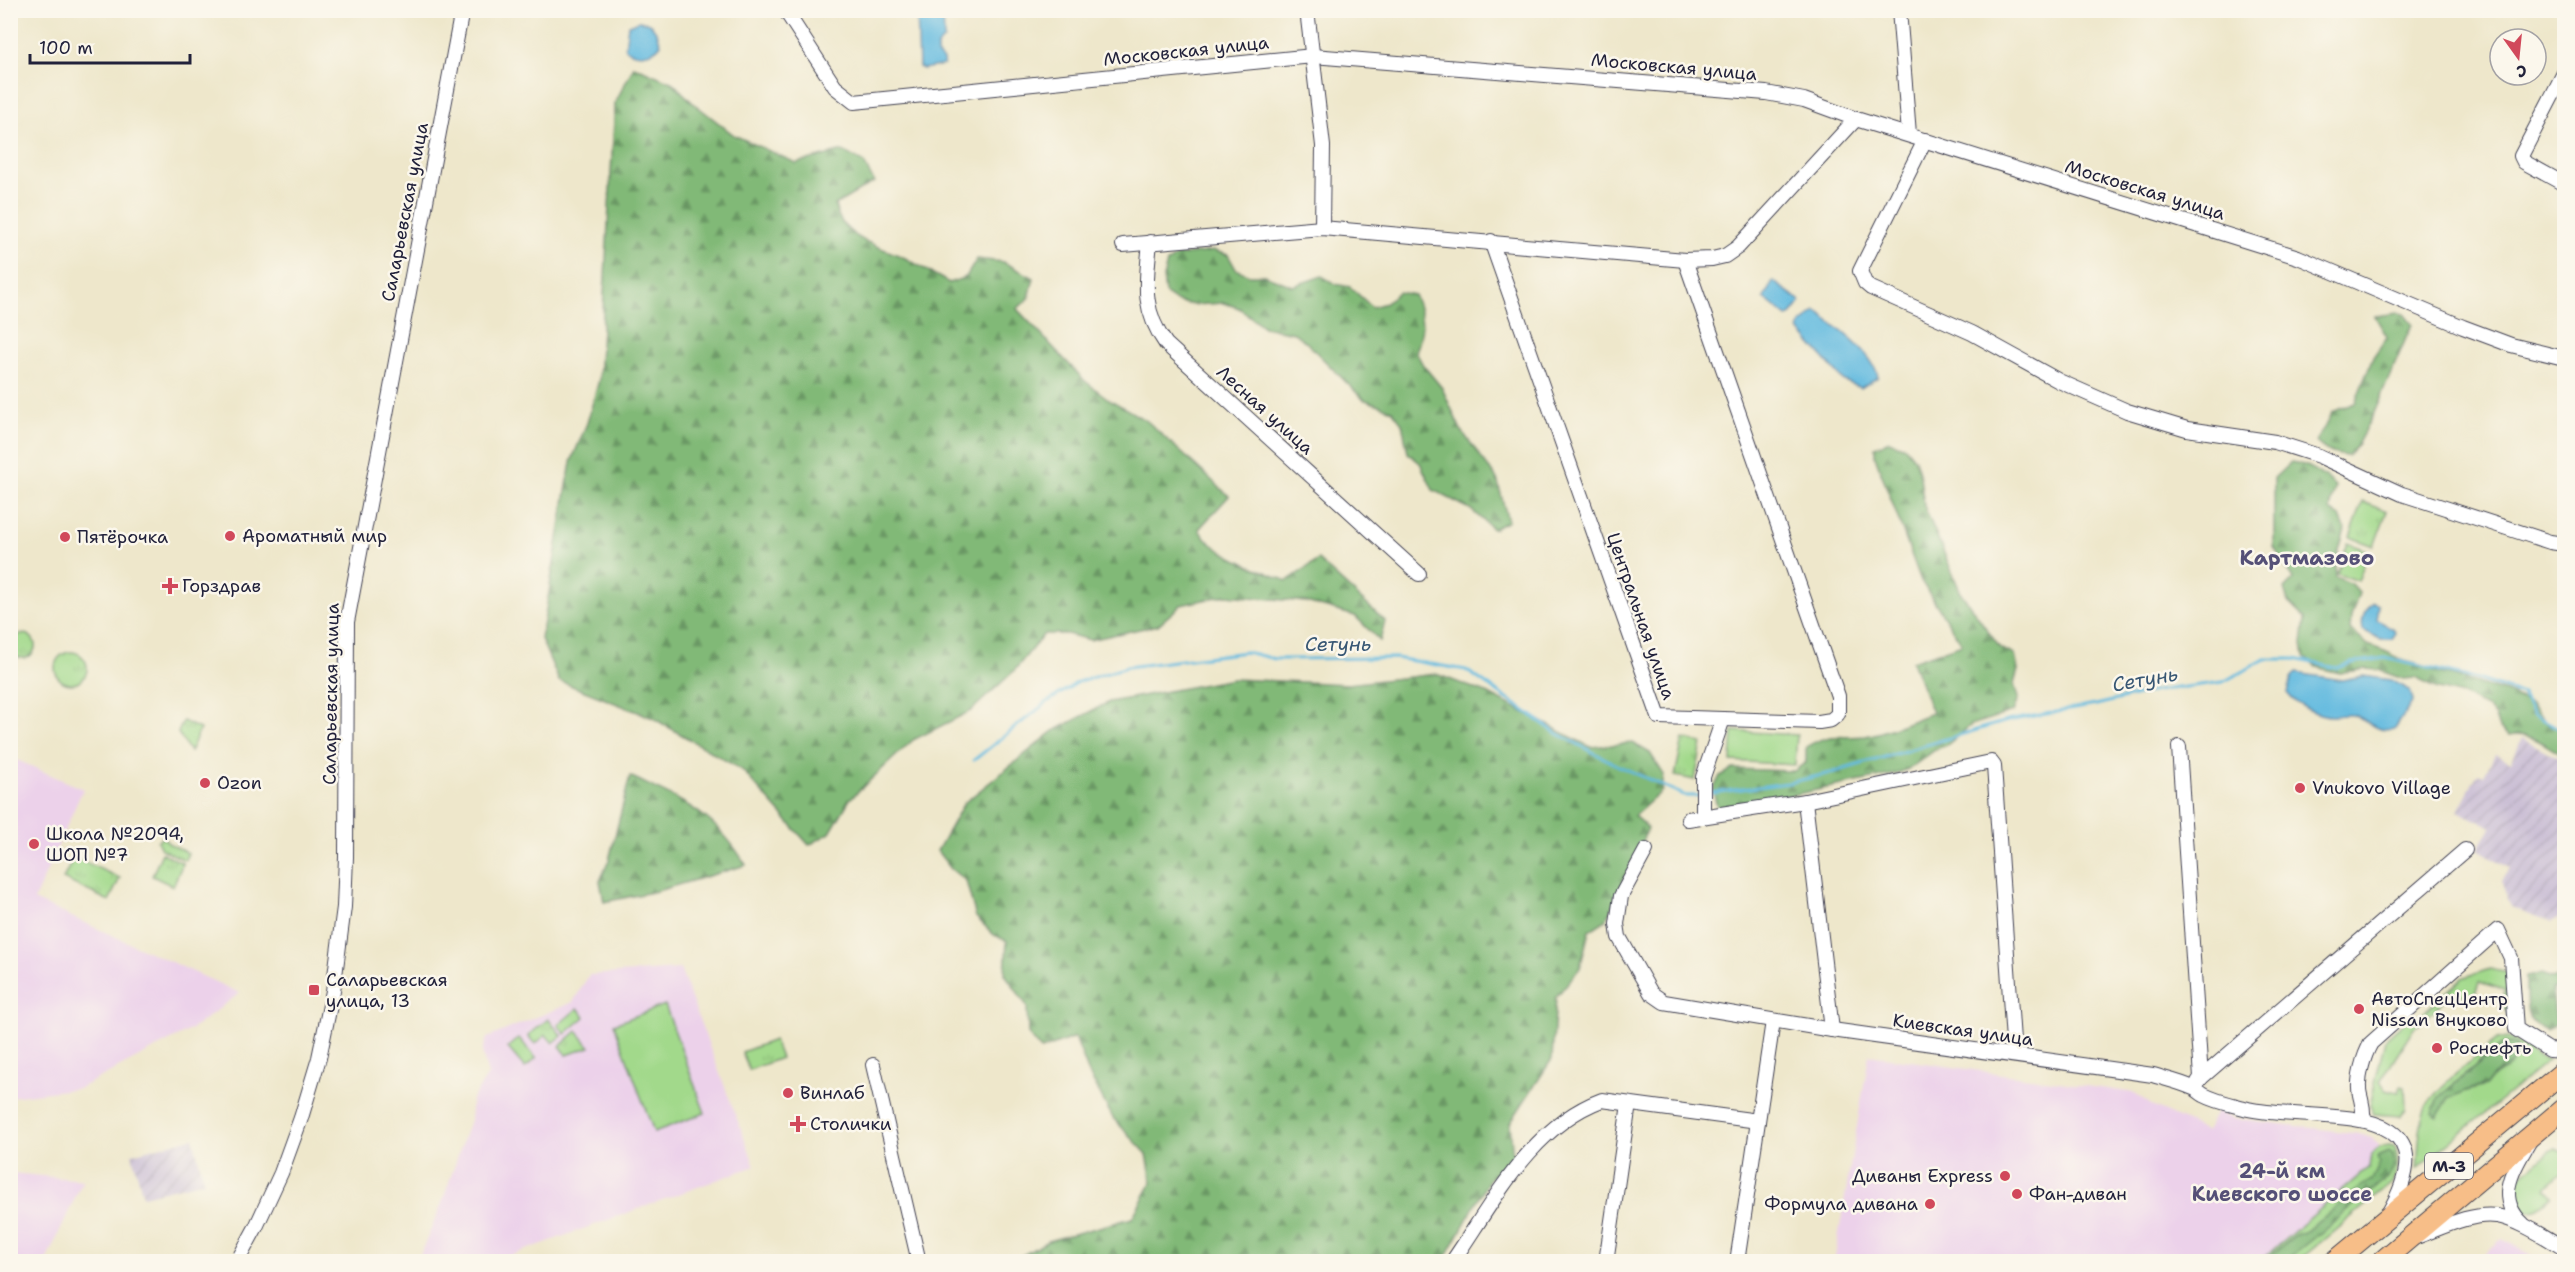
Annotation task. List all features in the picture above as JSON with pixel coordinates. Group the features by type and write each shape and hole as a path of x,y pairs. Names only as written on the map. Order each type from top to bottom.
{"highway":[{"name":"М-3","path":"2334,1262 2565,1071"},
{"name":"М-3","path":"2381,1262 2565,1108"}],"street":[{"name":"Саларьевская улица","path":"237,1262 256,1227 301,1118 319,1058 332,994 344,907 347,622 462,10"},
{"name":"Московская улица","path":"785,10 835,87 854,102 1313,56 1745,91 1804,100 2298,257 2473,331 2511,345 2565,358"},
{"path":"1307,10 1323,146 1322,228"},
{"path":"1899,10 1909,134"},
{"path":"2565,73 2522,153 2524,162 2565,184"},
{"path":"1123,245 1322,228 1491,241 1685,260 1718,258 1738,247 1856,118"},
{"path":"1925,140 1860,271 1864,283 1871,288 1972,333 2060,381 2127,411 2187,429 2276,442 2319,456 2402,494 2550,542 2565,544"},
{"name":"Центральная улица","path":"1491,241 1656,713 1663,718 1819,722 1831,720 1838,714 1840,706 1838,696 1685,260"},
{"name":"Лесная улица","path":"1150,242 1147,280 1148,308 1154,327 1166,344 1419,574"},
{"path":"1703,817 1703,777 1723,719"},
{"path":"2179,747 2197,1083"},
{"path":"1688,819 1805,801 1991,762 1994,766 2014,1055"},
{"path":"1805,801 1832,1030"},
{"name":"Киевская улица","path":"1647,849 1621,896 1617,924 1619,937 1652,993 1664,1002 1832,1030 2197,1083 2204,1095 2249,1109 2363,1119 2386,1128 2402,1144 2408,1159 2398,1193 2385,1219"},
{"path":"2197,1083 2465,850"},
{"path":"2363,1119 2364,1109 2359,1088 2366,1053 2371,1042 2498,930 2511,958 2516,1029 2549,1050 2565,1051"},
{"path":"1737,1262 1773,1021"},
{"path":"873,1065 919,1262"},
{"path":"1452,1262 1524,1159 1551,1130 1582,1107 1602,1100 1758,1120"},
{"path":"1606,1262 1629,1104"},
{"path":"2525,1225 2510,1209 2508,1192 2515,1170 2535,1133"},
{"path":"2405,1241 2481,1217 2497,1216 2525,1225 2565,1248"}],"shaded area":[{"path":"2522,738 2564,761 2564,914 2552,922 2511,907 2501,881 2510,868 2478,849 2492,827 2458,811 2478,773 2484,775 2495,754 2511,762"},
{"path":"10,757 83,789 34,900 240,993 192,1029 80,1088 11,1097"},
{"path":"680,969 755,1166 496,1261 417,1262 442,1203 470,1120 472,1099 488,1075 482,1052 487,1038 573,1002 589,975"},
{"path":"1869,1055 2135,1093 2154,1107 2206,1131 2216,1112 2233,1118 2359,1134 2373,1138 2386,1154 2261,1261 1834,1262"},
{"path":"193,1138 204,1181 143,1196 132,1154"},
{"path":"11,1173 83,1180 46,1261 11,1261"},
{"path":"2502,1239 2542,1261 2475,1261"}],"green space":[{"path":"634,66 673,83 692,102 734,135 796,163 843,151 864,163 874,182 835,205 845,226 864,240 907,259 949,283 966,277 977,259 1003,262 1034,278 1029,298 1017,309 1085,381 1107,398 1147,421 1229,496 1199,529 1205,537 1238,560 1287,581 1318,560 1385,621 1380,641 1355,616 1306,602 1226,595 1181,605 1158,625 1090,640 1067,634 1044,634 1014,671 971,711 913,740 850,799 830,833 809,845 742,770 653,718 559,681 541,639 571,462 587,423 599,380 615,103"},
{"path":"1214,251 1228,255 1236,269 1249,275 1264,275 1293,286 1322,276 1335,284 1350,287 1372,307 1386,303 1398,292 1414,295 1422,324 1416,352 1423,365 1442,388 1461,430 1497,479 1508,521 1493,529 1470,509 1433,490 1420,463 1408,453 1402,423 1392,410 1363,399 1294,333 1264,327 1239,308 1224,303 1194,305 1178,302 1165,293 1163,277 1167,263 1176,256"},
{"path":"2404,314 2412,324 2374,413 2356,447 2348,456 2327,451 2316,442 2318,438 2332,412 2355,403 2373,357 2387,337 2375,316"},
{"path":"1889,441 1905,447 1915,459 1924,506 1961,593 2000,648 2015,655 2018,670 2014,684 2018,698 2013,712 1971,725 1948,744 1896,774 1718,810 1713,790 1720,776 1733,769 1794,771 1806,762 1806,747 1822,739 1865,736 1932,713 1912,661 1962,644 1921,581 1875,456 1875,447"},
{"path":"2291,462 2314,470 2335,486 2330,510 2340,517 2345,529 2335,564 2336,577 2351,584 2359,593 2351,617 2350,630 2368,645 2390,653 2400,660 2509,693 2531,704 2546,722 2557,728 2564,727 2564,756 2531,737 2509,736 2499,729 2495,717 2486,707 2463,695 2438,689 2415,678 2403,679 2378,670 2366,669 2340,673 2316,667 2304,657 2302,644 2305,619 2288,602 2284,589 2293,580 2274,547 2274,478"},
{"path":"2363,502 2387,511 2374,546 2350,537"},
{"path":"2348,543 2369,551 2358,581 2337,574"},
{"path":"23,634 28,635 34,641 34,651 28,657 23,658 18,657 12,651 11,646 12,641 18,635"},
{"path":"71,652 83,656 87,668 83,680 71,684 59,680 55,668 59,656"},
{"path":"1436,674 1489,694 1590,747 1633,743 1650,753 1664,775 1662,791 1634,816 1648,828 1606,920 1589,931 1580,968 1556,997 1552,1059 1510,1123 1513,1159 1490,1178 1444,1261 1012,1261 1048,1241 1132,1218 1152,1182 1147,1154 1113,1118 1089,1074 1075,1037 1041,1050 1028,1034 1027,1006 1005,974 1007,941 994,935 976,917 966,881 951,869 937,851 964,803 1054,731 1109,702 1233,679 1348,684"},
{"path":"183,721 200,729 190,752 178,733"},
{"path":"1733,731 1797,735 1795,765 1731,761"},
{"path":"1683,739 1702,743 1695,780 1675,776"},
{"path":"630,776 696,810 722,832 746,865 657,891 604,902 600,881 609,860"},
{"path":"163,837 168,843 188,853 185,860 161,849 157,841"},
{"path":"162,853 183,863 173,886 152,876"},
{"path":"74,857 120,878 109,901 63,879"},
{"path":"2490,969 2513,974 2509,1016 2505,1009 2500,1008 2505,990 2479,982 2473,999 2453,993 2414,1028 2380,1082 2386,1089 2399,1092 2401,1086 2405,1087 2406,1109 2400,1116 2374,1114 2370,1106 2385,1039 2408,1018 2418,1022 2421,1015 2462,978"},
{"path":"2541,974 2552,978 2564,974 2564,982 2552,989 2556,1024 2546,1031 2532,1021 2526,1002 2526,977"},
{"path":"665,1005 705,1113 654,1132 614,1024"},
{"path":"578,1008 585,1017 565,1034 558,1025"},
{"path":"548,1019 562,1036 553,1043 546,1035 535,1044 528,1036"},
{"path":"577,1031 590,1047 567,1055 560,1046"},
{"path":"519,1038 536,1058 525,1068 508,1048"},
{"path":"2507,1038 2513,1040 2537,1057 2549,1060 2417,1169 2421,1126 2428,1104 2445,1084 2497,1040","holes":["2519,1050 2506,1069 2494,1075 2485,1086 2459,1093 2449,1098 2444,1104 2439,1097 2484,1058"]},
{"path":"774,1040 781,1058 749,1070 742,1052"},
{"path":"2504,1043 2512,1043 2519,1050 2511,1065 2493,1075 2485,1086 2449,1098 2437,1117 2433,1113 2439,1097"},
{"path":"2380,1147 2395,1147 2397,1161 2397,1170 2392,1183 2298,1261 2259,1262 2369,1167 2371,1154"},
{"path":"2556,1149 2564,1153 2564,1171 2546,1188 2553,1196 2536,1210 2526,1212 2516,1195 2516,1180 2549,1151"},
{"path":"2389,1152 2393,1155 2394,1164 2388,1178 2286,1261 2264,1261 2295,1235 2307,1231 2361,1186 2372,1180 2380,1163 2378,1157"}],"water":[{"path":"917,11 943,11 944,39 937,46 937,54 943,60 944,65 923,69 919,67"},
{"path":"639,21 650,23 657,33 661,44 654,51 639,54 625,48 628,25"},
{"path":"1773,281 1799,300 1800,303 1790,316 1787,317 1764,298"},
{"path":"1816,311 1862,350 1875,368 1878,377 1861,388 1844,381 1799,330 1801,324"},
{"path":"2373,603 2379,605 2377,620 2394,629 2395,634 2392,639 2380,639 2363,630 2364,615"},
{"path":"2296,673 2342,680 2363,676 2391,680 2410,690 2413,701 2395,729 2381,729 2352,715 2327,716 2302,706 2288,694 2291,679"}],"waterway":[{"name":"Сетунь","path":"974,760 1046,703 1078,682 1127,667 1246,652 1275,659 1396,658 1466,670 1555,732 1619,766 1686,796 1698,796"},
{"name":"Сетунь","path":"1712,793 1788,783 1831,773 2007,721 2096,705 2155,691 2223,682 2265,659 2294,659 2337,668 2351,663 2385,658 2477,679 2522,694 2533,714 2564,731"}],"place":[{"name":"Ароматный мир","path":"230,536"},
{"name":"Пятёрочка","path":"65,537"},
{"name":"Горздрав","path":"170,586"},
{"name":"Ozon","path":"205,783"},
{"name":"Vnukovo Village","path":"2300,788"},
{"name":"Школа №2094, ШОП №7","path":"34,844"},
{"name":"Саларьевская улица, 13","path":"314,990"},
{"name":"АвтоСпецЦентр Nissan Внуково","path":"2359,1009"},
{"name":"Роснефть","path":"2437,1048"},
{"name":"Винлаб","path":"788,1093"},
{"name":"Столички","path":"798,1124"},
{"name":"Диваны Express","path":"2005,1176"},
{"name":"Фан-диван","path":"2017,1194"},
{"name":"Формула дивана","path":"1930,1204"}],"district":[{"name":"Картмазово","path":"2307,558"},
{"name":"24-й км Киевского шоссе","path":"2282,1182"}]}
